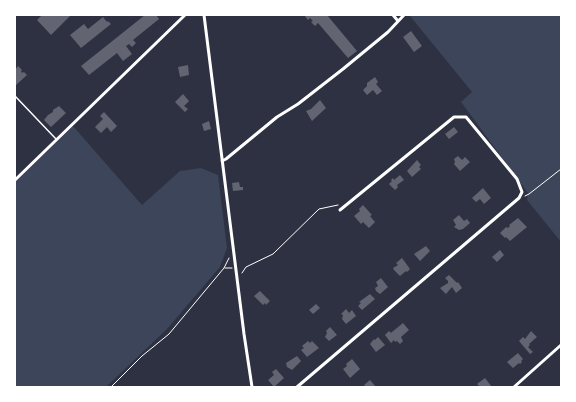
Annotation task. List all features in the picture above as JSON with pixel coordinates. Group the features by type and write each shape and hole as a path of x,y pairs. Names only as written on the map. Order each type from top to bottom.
{"street":[{"path":"15,180 185,15"},
{"path":"204,15 233,251 252,387"},
{"path":"393,15 398,21"},
{"path":"222,160 226,159 277,117 298,104 338,73 404,15"},
{"path":"297,387 519,198 522,192 517,179 466,117 454,117 340,210"},
{"path":"514,387 561,345"}],"lane":[{"path":"15,96 56,139"}],"path":[{"path":"519,198 529,194 561,169"},
{"path":"237,280 246,267 273,254 320,209 331,205 348,204"},
{"path":"110,387 142,356 168,334 224,268 233,251"}],"shaded area":[{"path":"410,15 561,15 561,242 527,200 528,193 461,102 472,92"},
{"path":"73,126 142,205 180,171 201,168 218,175 227,248 220,267 167,329 106,387 15,387 15,182"}],"building":[{"path":"42,15 71,15 51,35 37,20"},
{"path":"145,15 156,15 159,19 133,40 136,43 132,47 129,44 126,46 132,54 123,61 117,53 89,75 81,66"},
{"path":"304,15 327,15 357,51 348,58 318,23 315,26 311,22 313,21 310,18 308,20"},
{"path":"103,17 111,24 81,48 70,35 84,24 88,29"},
{"path":"411,31 422,46 414,52 403,37"},
{"path":"188,65 189,75 180,77 178,67"},
{"path":"18,66 22,70 22,73 24,72 27,75 15,86 15,70"},
{"path":"375,77 378,82 376,84 382,91 377,95 373,90 367,95 363,90 367,86 367,83"},
{"path":"183,94 189,101 184,106 188,109 185,112 175,102"},
{"path":"320,100 326,108 312,121 306,111 311,109"},
{"path":"59,106 66,113 51,127 44,120"},
{"path":"104,112 117,126 111,132 107,127 101,133 95,127 103,119 100,116"},
{"path":"209,121 211,129 204,131 202,124"},
{"path":"454,127 458,132 449,139 445,134"},
{"path":"458,156 462,160 465,157 470,162 460,171 454,164 454,159"},
{"path":"417,160 421,165 419,167 421,169 412,177 407,171"},
{"path":"400,175 404,180 397,185 398,187 395,190 389,184 393,178 394,180"},
{"path":"239,182 240,187 243,187 243,190 233,191 232,183"},
{"path":"483,188 491,198 484,204 480,199 476,202 472,198"},
{"path":"363,205 372,215 370,216 375,222 369,228 363,222 361,224 354,216 360,211 359,209"},
{"path":"459,215 464,221 467,219 470,223 463,229 459,230 454,227 456,225 453,220"},
{"path":"518,218 527,227 510,241 500,233 506,227 508,228 510,226 509,225"},
{"path":"426,246 430,251 420,261 414,254"},
{"path":"500,250 504,255 497,262 492,257"},
{"path":"402,258 410,269 400,276 393,268 398,265 396,263"},
{"path":"449,275 457,283 458,282 462,288 456,293 452,287 446,294 440,288 448,283 445,278"},
{"path":"381,278 388,287 380,294 375,288 378,286 376,282"},
{"path":"260,291 270,301 266,305 265,303 263,305 254,296"},
{"path":"370,294 375,299 362,310 358,306 361,303 359,302"},
{"path":"316,304 320,308 313,314 309,310"},
{"path":"346,309 349,313 352,310 356,316 346,324 342,319 343,315 341,314"},
{"path":"403,323 409,330 401,337 403,341 400,344 394,340 391,343 385,335 389,331 391,333"},
{"path":"330,327 337,335 329,341 325,337 327,333 326,331"},
{"path":"531,331 537,337 529,344 530,345 528,347 533,352 530,354 519,341 523,337 525,339"},
{"path":"378,337 385,345 376,352 370,344"},
{"path":"308,341 310,343 312,341 319,348 307,357 301,350 304,348 302,346"},
{"path":"518,353 523,359 521,361 522,362 513,368 507,362"},
{"path":"297,356 301,361 292,370 287,367 286,363"},
{"path":"352,359 360,369 350,378 343,369"},
{"path":"276,369 284,378 274,387 268,380 274,375 272,372"},
{"path":"485,378 492,387 477,387 479,386 477,384"},
{"path":"370,380 376,387 366,387 364,385"}]}
